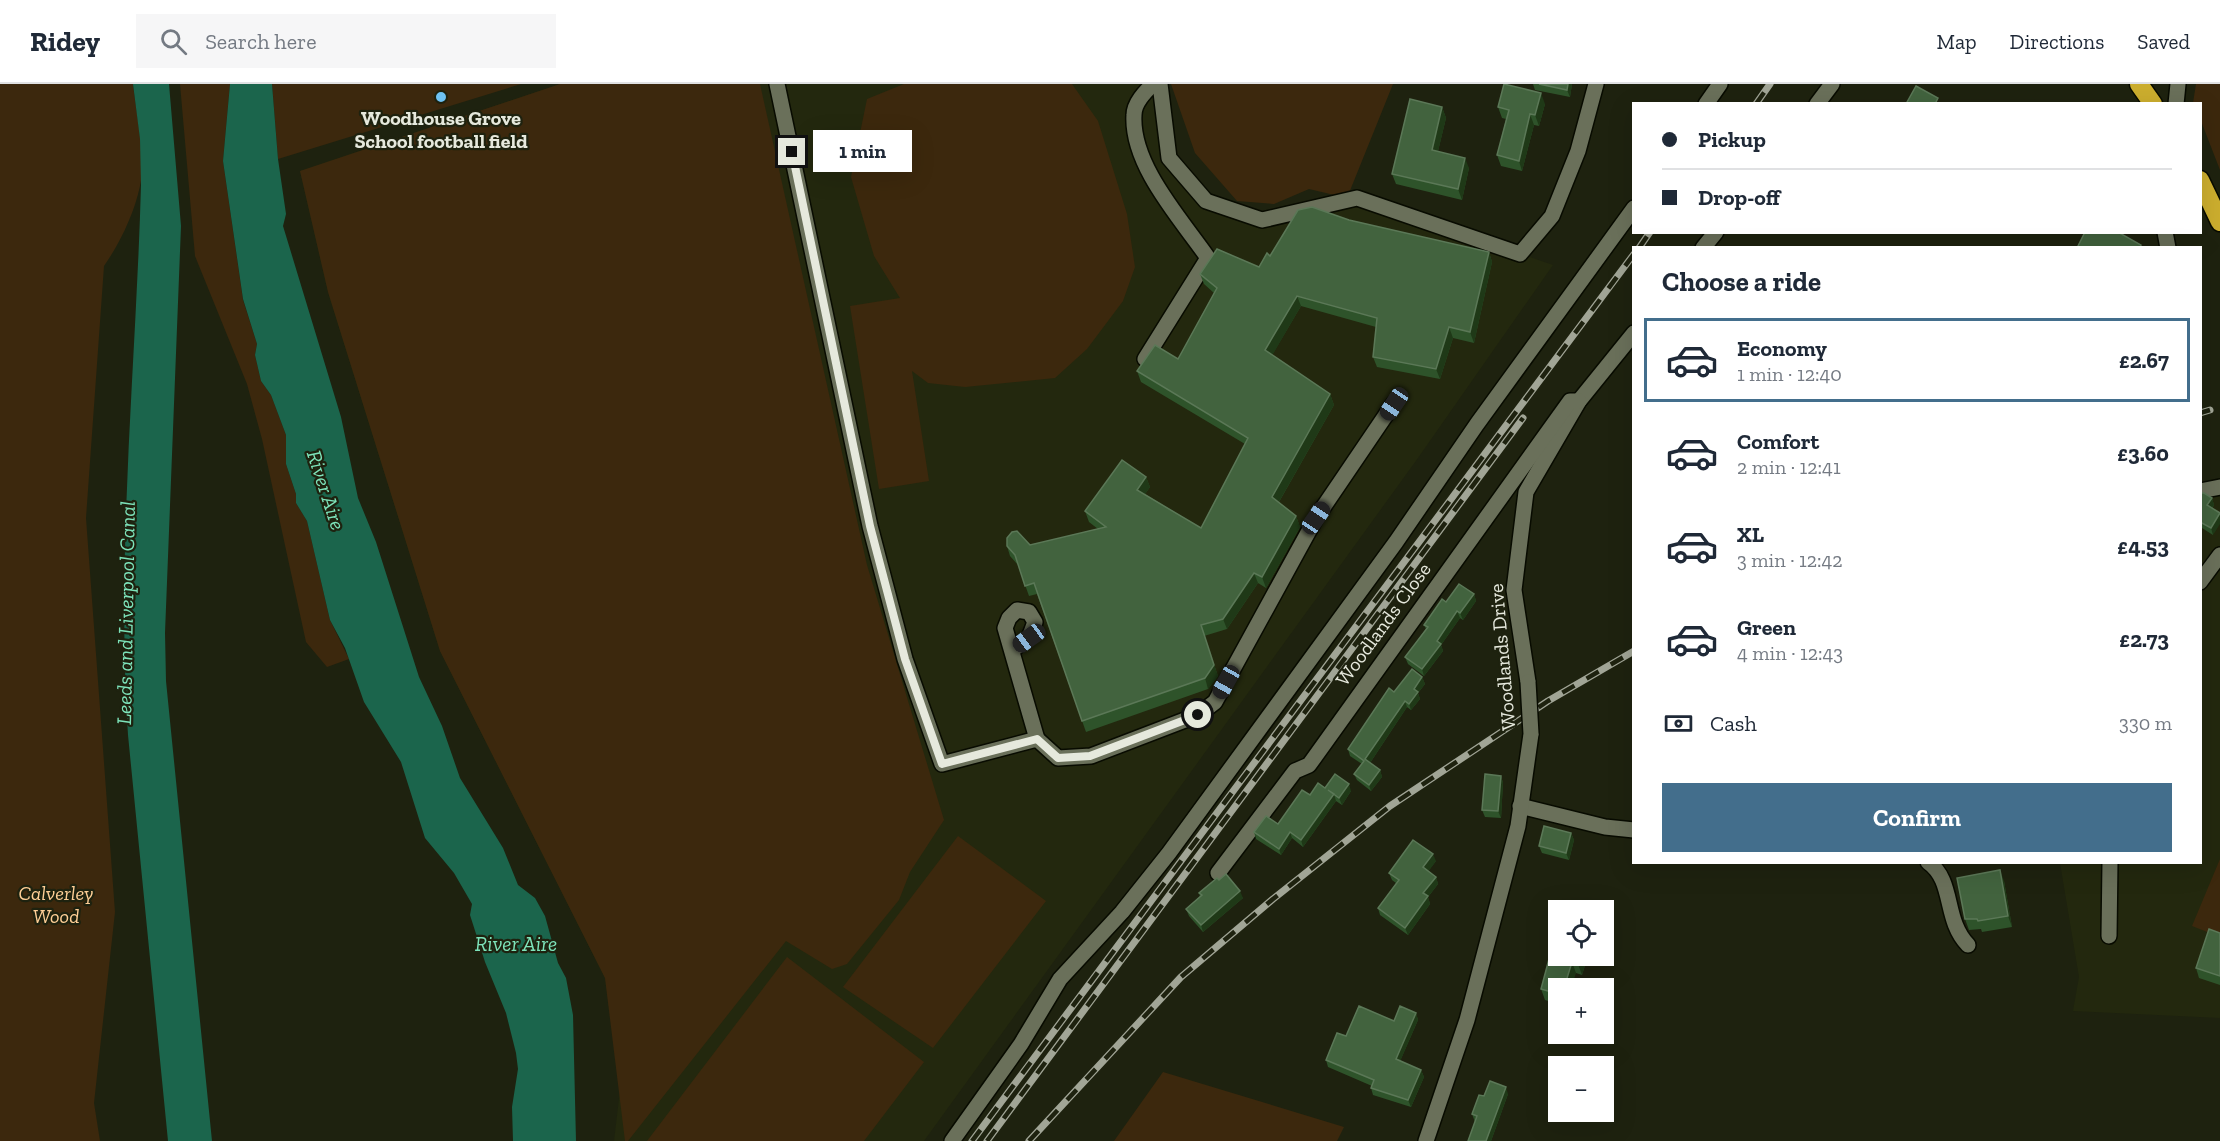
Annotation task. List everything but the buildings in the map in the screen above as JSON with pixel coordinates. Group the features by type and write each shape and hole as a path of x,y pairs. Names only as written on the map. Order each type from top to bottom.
{"highway":[{"path":"2139,84 2152,102"},
{"path":"2202,184 2220,222"}],"street":[{"path":"777,84 870,526 905,659 942,764 1037,739"},
{"path":"1145,359 1208,258 1156,184 1139,146 1133,114 1140,97 1153,84"},
{"path":"1160,84 1169,158 1206,201 1262,220 1357,198 1520,254 1552,216 1578,151 1596,84"},
{"path":"1707,102 1720,84"},
{"path":"1818,102 1832,84"},
{"path":"2176,102 2178,84"},
{"path":"952,1141 1021,1044 1060,979 1122,912 1169,853 1396,542 1477,424 1632,211"},
{"path":"1705,246 1714,234"},
{"name":"Woodlands Drive","path":"1426,1141 1467,1020 1520,806 1531,734 1528,682 1514,590 1526,492 1579,401 1632,335"},
{"name":"Woodlands Close","path":"1218,873 1295,771 1308,765 1570,401 1579,401"},
{"path":"1012,650 1037,739 1058,758 1090,756 1198,715 1215,702 1316,518 1394,404"},
{"path":"2202,491 2220,488"},
{"path":"2202,579 2220,555"},
{"path":"1520,806 1605,826 1632,830"},
{"path":"1930,864 1942,875 1952,921 1959,936 1968,945"},
{"path":"2109,936 2110,864"}],"shaded area":[{"path":"560,84 1160,84 1169,158 1206,201 1262,220 1357,198 1553,265 1418,458 924,1141 614,1141 620,1090 605,978 440,651 328,292 300,171"},
{"path":"2220,481 2220,1018 2073,1011 2079,977 2060,864 2202,864 2202,486"}],"green space":[{"name":"Calverley Wood","path":"0,84 133,84 141,149 142,175 134,207 116,248 104,266 86,518 115,912 94,1103 100,1141 0,1141"},
{"path":"180,84 230,84 223,161 243,300 257,344 255,355 261,381 271,395 286,435 286,464 296,494 296,503 307,521 330,620 349,659 327,667 306,642 262,439 247,384 195,256"},
{"path":"272,84 521,84 278,159"},
{"path":"560,84 760,84 867,565 944,820 910,872 899,900 847,964 832,969 786,941 628,1141 625,1141 605,978 440,651 328,292 300,171"},
{"path":"904,84 1072,84 1098,121 1127,214 1135,267 1123,301 1087,349 1055,378 965,387 928,383 912,371 929,481 879,489 850,306 900,298 874,256 851,177 867,99"},
{"path":"1171,84 1393,84 1347,198 1309,189 1274,204 1237,201 1195,153"},
{"path":"2196,84 2220,84 2220,170 2202,124 2202,102 2193,102"},
{"path":"958,836 1046,901 933,1048 843,987"},
{"path":"2220,859 2220,937 2192,926"},
{"path":"787,957 924,1062 864,1141 647,1141"},
{"path":"1163,1072 1344,1127 1337,1141 1114,1141"}],"water":[{"name":"Leeds and Liverpool Canal","path":"133,84 169,84 181,226 165,633 166,681 212,1141 168,1141 128,735 124,597 141,185 140,139"},
{"name":"River Aire","path":"230,84 272,84 278,159 286,214 283,226 341,417 358,498 376,542 419,677 442,726 460,778 503,848 518,885 535,898 545,916 558,963 566,978 573,1015 576,1141 513,1141 512,1107 518,1069 516,1053 506,1013 485,962 470,915 472,904 454,873 425,838 401,762 364,702 345,648 330,620 307,521 296,503 296,494 286,464 286,435 271,395 261,381 255,355 257,344 243,299 223,161"}],"railway":[{"path":"1757,102 1770,84"},
{"path":"1640,246 1649,234"},
{"path":"972,1141 1632,257"},
{"path":"2202,412 2210,410"},
{"path":"987,1141 1523,418"},
{"path":"1029,1141 1181,977 1273,899 1390,806 1548,701 1632,652"}],"place":[{"name":"Woodhouse Grove School football field","path":"441,97"}],"route":[{"path":"792,152 812,259 870,526 905,659 942,764 1037,739 1058,758 1090,756 1198,715"}]}
